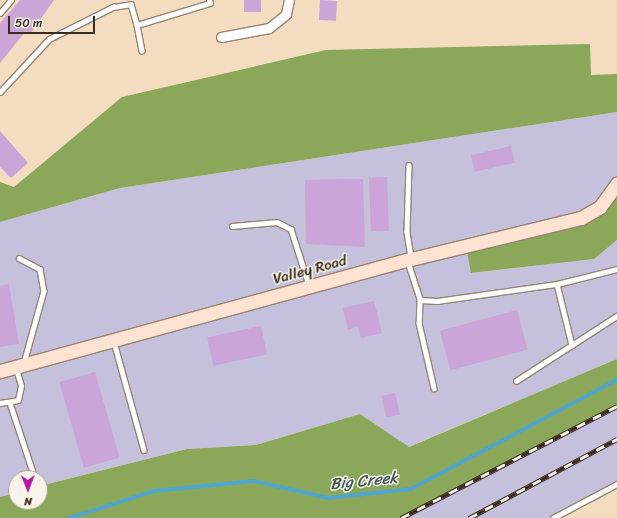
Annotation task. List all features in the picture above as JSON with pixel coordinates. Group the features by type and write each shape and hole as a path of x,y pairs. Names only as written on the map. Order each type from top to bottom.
{"street":[{"path":"221,37 269,28 286,14 289,0"},
{"name":"Valley Road","path":"0,371 410,259 581,218 600,207 617,184"}],"lane":[{"path":"0,13 11,0"},
{"path":"137,25 210,3 210,0"},
{"path":"0,92 49,39 113,7 131,4 142,51"},
{"path":"409,165 407,232 410,259 420,300 419,323 434,388"},
{"path":"232,226 277,222 290,229 310,286"},
{"path":"0,404 18,400 21,386 20,365 44,291 40,269 19,258"},
{"path":"420,300 437,301 557,284 617,270"},
{"path":"557,284 572,345"},
{"path":"516,381 617,316"},
{"path":"113,340 144,450"},
{"path":"10,403 32,470"},
{"path":"553,518 617,484"}],"shaded area":[{"path":"617,112 617,184 600,207 466,246 472,273 594,259 617,240 617,359 408,447 360,414 256,445 187,449 48,484 48,470 8,470 8,495 0,497 0,222 120,188"},
{"path":"617,406 617,484 553,518 401,518"}],"green space":[{"path":"590,44 591,75 617,74 617,112 120,188 0,222 0,182 14,187 122,97 326,50"},
{"path":"617,184 617,240 594,259 471,273 466,246 581,218"},
{"path":"617,359 617,406 401,518 0,518 0,497 8,495 8,510 48,510 48,484 187,449 256,445 360,414 409,447"}],"building":[{"path":"20,0 54,0 30,34 26,31 0,63 0,23"},
{"path":"244,0 261,0 261,12 244,12"},
{"path":"320,0 337,1 336,21 319,20"},
{"path":"0,131 28,163 11,178 0,167"},
{"path":"511,146 515,163 475,172 471,155"},
{"path":"387,177 389,231 371,232 369,178"},
{"path":"363,179 365,247 306,244 305,180"},
{"path":"9,284 19,344 0,347 0,286"},
{"path":"374,301 382,333 361,338 358,327 348,329 343,308"},
{"path":"517,310 528,350 450,370 440,331"},
{"path":"261,326 267,354 213,366 207,337"},
{"path":"95,372 120,458 84,468 59,382"},
{"path":"395,393 400,414 386,418 381,396"}],"waterway":[{"name":"Big Creek","path":"70,518 154,491 254,481 328,498 411,489 617,380"}],"railway":[{"path":"401,518 617,406"},
{"path":"469,518 617,439"}]}
